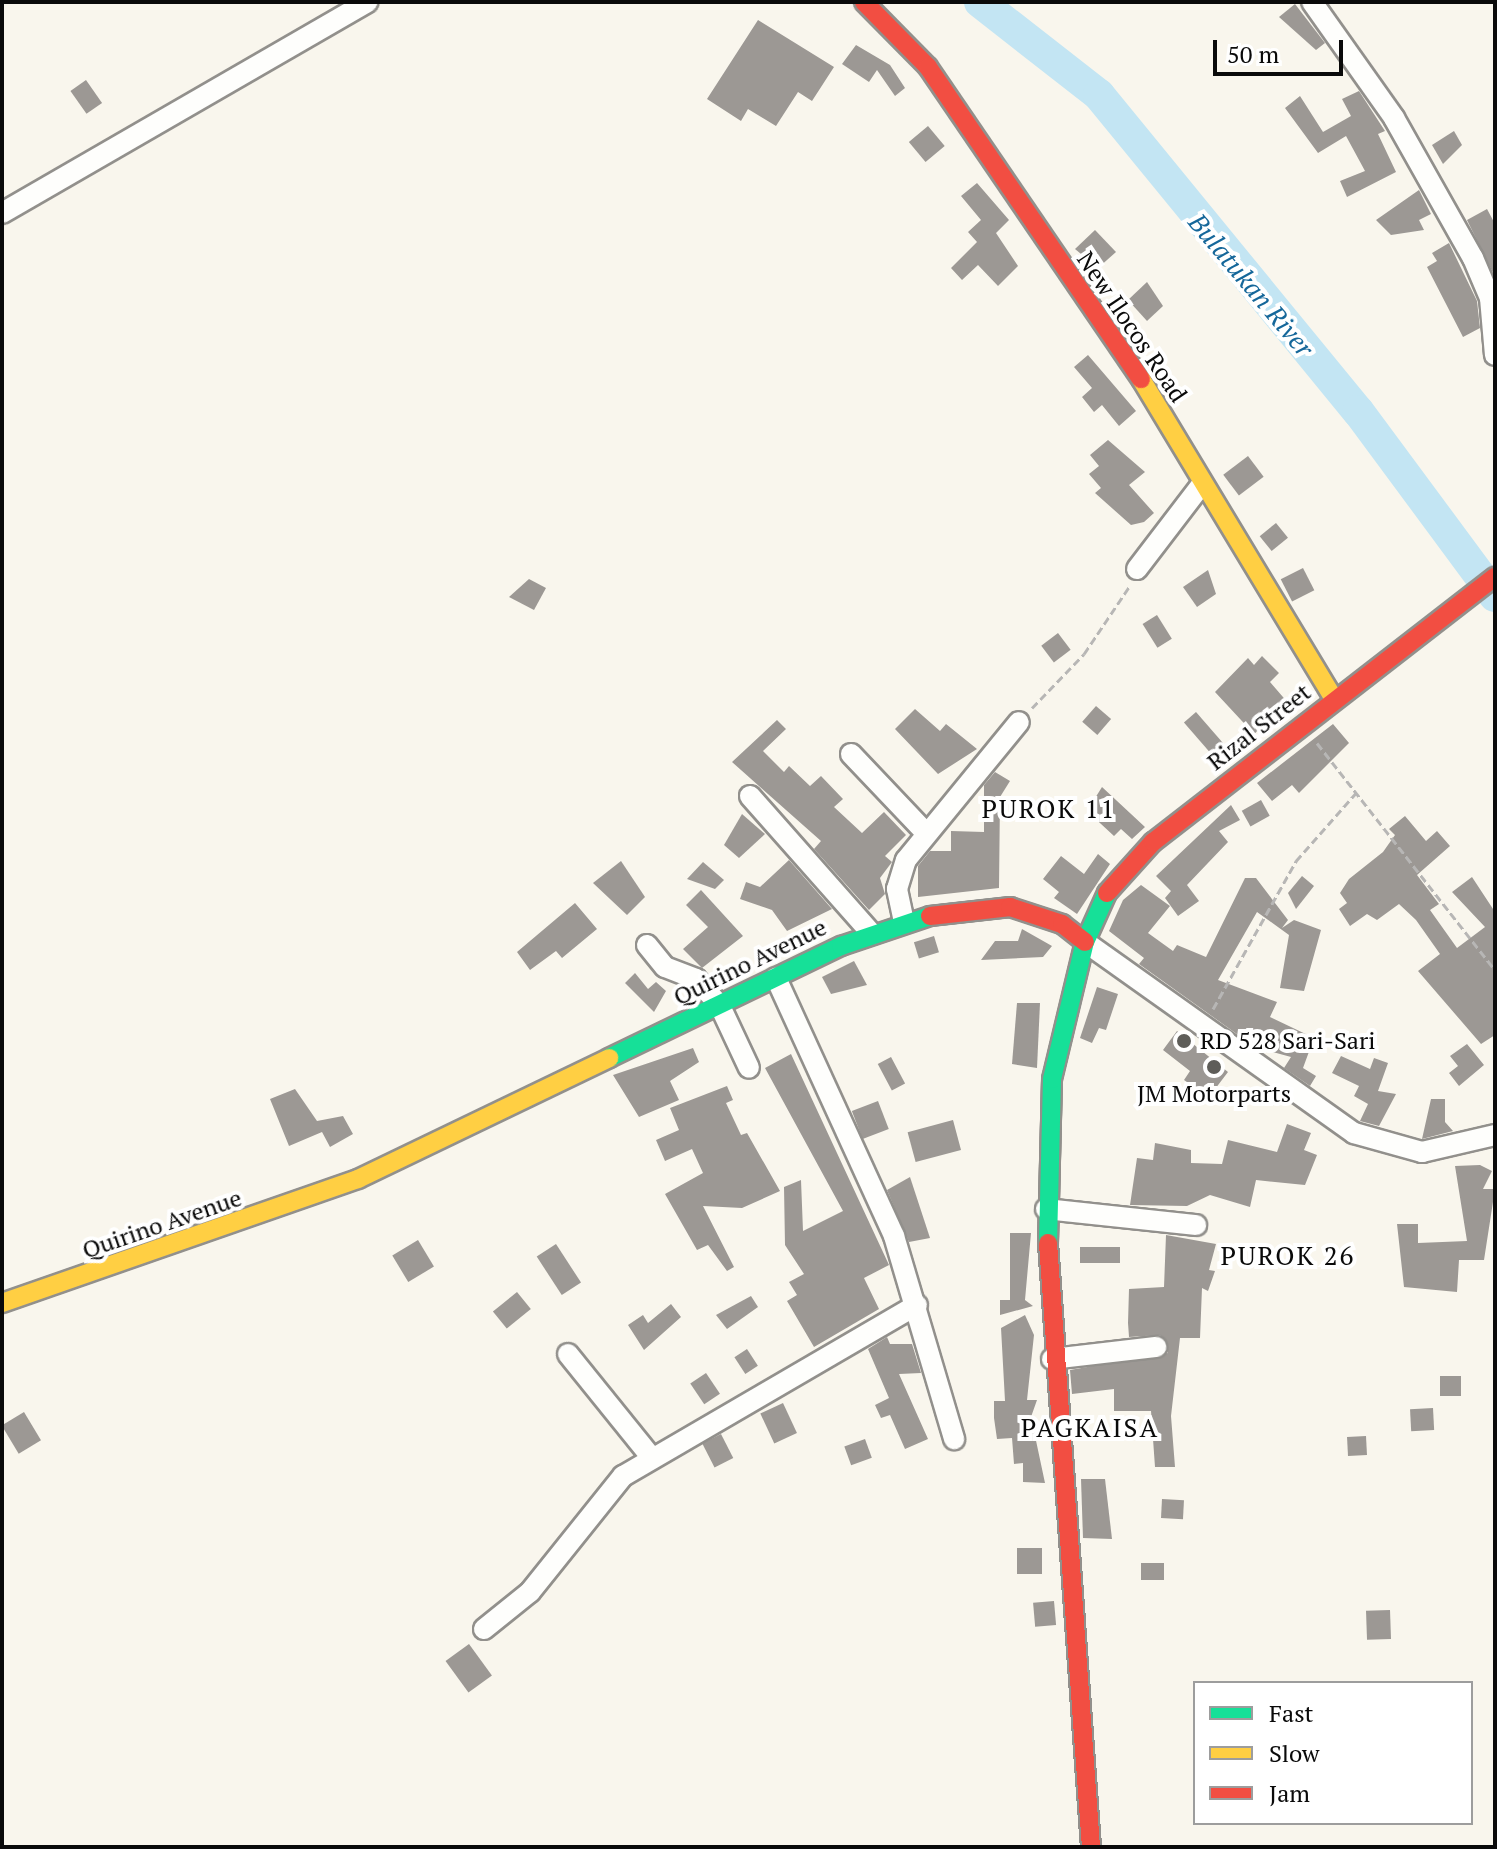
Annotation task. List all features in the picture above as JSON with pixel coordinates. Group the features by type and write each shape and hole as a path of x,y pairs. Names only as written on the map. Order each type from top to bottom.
{"street":[{"path":"2,213 367,2"},
{"name":"New Ilocos Road","path":"864,2 928,67 1122,348 1334,699"},
{"path":"1312,2 1394,118 1473,258 1490,298 1495,355"},
{"path":"1137,569 1202,484"},
{"name":"Rizal Street","path":"1091,1847 1052,1359 1046,1209 1052,1079 1085,942 1126,868 1302,723 1495,577"},
{"path":"904,922 899,877 924,831 1019,722"},
{"path":"851,754 924,831"},
{"path":"750,796 872,934"},
{"name":"Quirino Avenue","path":"2,1303 358,1179 872,934 904,922 973,906 1010,907 1062,924 1203,1030 1354,1133 1401,1151 1464,1147 1495,1135"},
{"path":"647,945 665,967 696,979 720,1006 749,1068"},
{"path":"776,978 879,1202 917,1305 954,1439"},
{"path":"1046,1209 1196,1225"},
{"path":"484,1629 530,1592 597,1500 651,1457 917,1305"},
{"path":"1052,1359 1156,1347"},
{"path":"568,1354 651,1457"}],"path":[{"path":"1019,722 1114,616 1137,569"},
{"path":"1302,723 1495,970"},
{"path":"1203,1030 1278,888 1356,793"}],"building":[{"path":"1295,4 1325,43 1316,50 1279,17"},
{"path":"758,20 834,67 812,101 798,92 776,126 748,109 741,121 707,99"},
{"path":"856,45 890,65 905,88 895,96 877,70 869,82 842,64"},
{"path":"86,80 102,103 86,114 70,91"},
{"path":"1359,91 1385,131 1378,134 1396,172 1347,197 1340,181 1365,171 1346,136 1318,153 1285,108 1300,96 1323,132 1351,116 1342,99"},
{"path":"928,126 945,146 926,162 909,142"},
{"path":"1454,131 1462,145 1443,164 1432,145"},
{"path":"977,183 1009,220 996,233 1018,266 998,286 978,265 962,280 951,268 977,242 968,232 981,220 961,196"},
{"path":"1419,190 1431,214 1419,220 1424,230 1391,235 1376,220"},
{"path":"1487,209 1495,224 1495,277 1467,220"},
{"path":"1095,230 1116,252 1098,268 1075,249"},
{"path":"1449,243 1477,301 1480,328 1463,337 1427,267 1437,261 1432,253"},
{"path":"1147,282 1163,306 1147,321 1128,300"},
{"path":"1088,355 1136,411 1119,426 1102,405 1094,412 1082,397 1092,388 1074,367"},
{"path":"1108,440 1145,472 1129,485 1154,513 1144,522 1131,525 1095,493 1101,488 1089,474 1099,466 1090,455"},
{"path":"1248,456 1264,477 1239,495 1223,475"},
{"path":"1276,523 1288,538 1272,551 1260,536"},
{"path":"1303,568 1314,590 1292,602 1281,579"},
{"path":"1208,570 1216,594 1197,607 1183,587"},
{"path":"529,579 546,588 534,610 509,597"},
{"path":"1157,615 1172,639 1157,648 1143,624"},
{"path":"1058,633 1071,650 1054,662 1041,646"},
{"path":"1262,656 1279,673 1270,682 1289,704 1254,734 1215,692 1248,658 1254,665"},
{"path":"1096,706 1111,719 1097,735 1082,722"},
{"path":"915,709 940,731 946,724 977,749 938,774 895,729"},
{"path":"1196,712 1233,754 1221,765 1184,722"},
{"path":"777,720 786,729 763,751 784,772 789,766 810,786 821,776 843,799 834,807 862,833 884,812 906,835 885,856 892,862 880,878 885,894 869,910 814,849 821,841 732,762"},
{"path":"1333,724 1349,743 1299,793 1292,785 1272,801 1257,783"},
{"path":"995,772 1010,781 1000,797 999,888 918,897 918,866 930,851 951,851 951,831 984,832 984,785"},
{"path":"1102,787 1145,827 1132,839 1121,829 1114,836 1087,811"},
{"path":"1261,800 1270,816 1250,826 1242,811"},
{"path":"1231,805 1240,820 1219,831 1228,842 1187,885 1199,901 1178,916 1165,898 1171,891 1156,876"},
{"path":"742,814 765,834 739,858 724,845"},
{"path":"1405,816 1426,841 1437,831 1450,846 1417,875 1439,904 1430,910 1457,948 1485,927 1452,892 1472,877 1495,912 1495,1035 1481,1044 1418,971 1440,954 1416,920 1399,904 1377,920 1367,914 1350,926 1339,909 1347,903 1340,893 1349,879 1383,852 1395,835 1389,829"},
{"path":"1098,854 1110,864 1077,914 1054,898 1059,892 1043,879 1061,856 1084,874"},
{"path":"789,860 832,909 787,931 772,910 740,899 746,882 760,887"},
{"path":"621,861 645,897 627,915 593,883"},
{"path":"703,862 724,880 715,889 687,879"},
{"path":"1302,876 1314,886 1296,909 1288,893"},
{"path":"1245,878 1256,878 1288,920 1282,928 1294,920 1321,930 1304,991 1280,988 1289,935 1257,912 1218,980 1277,1002 1270,1017 1314,1038 1303,1068 1316,1076 1310,1086 1284,1068 1291,1057 1255,1047 1139,964 1144,958 1109,931 1123,900 1141,885 1170,906 1148,933 1173,951 1177,945 1206,957"},
{"path":"701,890 743,936 702,968 683,949 708,927 686,905"},
{"path":"575,903 597,929 562,958 556,951 530,970 517,952"},
{"path":"1022,929 1052,946 1043,957 981,960 995,941 1018,941"},
{"path":"934,936 939,952 919,958 914,942"},
{"path":"854,961 867,985 831,994 822,977"},
{"path":"635,973 648,989 656,982 666,991 654,1012 625,983"},
{"path":"1097,987 1118,994 1106,1030 1099,1028 1092,1043 1080,1038"},
{"path":"1017,1003 1040,1003 1037,1068 1012,1064"},
{"path":"1177,1031 1228,1072 1209,1097 1184,1080 1190,1071 1163,1050"},
{"path":"1467,1044 1484,1065 1459,1086 1449,1073 1458,1066 1450,1056"},
{"path":"693,1048 699,1062 670,1081 679,1100 639,1117 613,1075"},
{"path":"791,1054 889,1265 864,1278 879,1309 814,1347 787,1301 797,1295 789,1282 804,1274 785,1245 784,1187 801,1180 803,1231 843,1211 765,1068"},
{"path":"1341,1056 1370,1069 1374,1058 1388,1063 1378,1091 1396,1094 1379,1126 1360,1121 1368,1104 1354,1096 1359,1086 1332,1073"},
{"path":"891,1057 905,1083 892,1091 878,1064"},
{"path":"727,1086 733,1100 726,1103 741,1135 747,1133 780,1191 742,1208 703,1206 734,1267 727,1271 708,1245 697,1250 665,1194 703,1173 692,1149 665,1161 656,1140 679,1130 670,1108"},
{"path":"295,1089 317,1121 343,1116 353,1134 330,1147 322,1132 289,1146 270,1099"},
{"path":"1431,1099 1445,1099 1445,1122 1453,1131 1422,1139"},
{"path":"878,1101 889,1129 863,1139 852,1111"},
{"path":"953,1120 961,1150 916,1162 908,1132"},
{"path":"1287,1124 1311,1133 1304,1150 1317,1155 1305,1185 1256,1180 1250,1207 1210,1195 1187,1206 1130,1205 1137,1158 1153,1160 1155,1143 1191,1150 1191,1163 1222,1164 1228,1140 1277,1152"},
{"path":"1480,1165 1492,1171 1483,1189 1495,1189 1484,1260 1459,1260 1457,1292 1404,1287 1397,1224 1418,1224 1418,1243 1467,1241 1455,1166"},
{"path":"910,1177 930,1238 909,1242 887,1190"},
{"path":"1010,1233 1031,1233 1025,1300 1033,1306 1000,1315 1000,1300 1010,1300"},
{"path":"1166,1235 1216,1244 1209,1270 1215,1271 1208,1291 1202,1288 1200,1338 1180,1338 1171,1416 1175,1467 1155,1467 1151,1411 1114,1411 1114,1389 1072,1394 1070,1370 1168,1353 1160,1335 1129,1337 1128,1323 1129,1289 1164,1287"},
{"path":"418,1240 434,1267 408,1282 392,1255"},
{"path":"556,1244 581,1283 562,1295 537,1257"},
{"path":"1080,1247 1120,1247 1120,1263 1080,1263"},
{"path":"517,1292 531,1309 507,1329 493,1312"},
{"path":"751,1296 758,1307 727,1329 716,1315"},
{"path":"671,1304 681,1317 644,1350 628,1325 643,1315 648,1323"},
{"path":"1025,1315 1034,1335 1027,1400 1037,1400 1031,1417 1045,1483 1023,1482 1023,1463 1014,1464 1012,1438 997,1439 994,1418 994,1401 1005,1401 1001,1328"},
{"path":"887,1337 890,1344 912,1344 921,1373 899,1374 928,1439 905,1449 890,1415 881,1418 875,1405 889,1398 868,1349"},
{"path":"747,1349 758,1366 745,1374 734,1357"},
{"path":"706,1373 720,1394 704,1404 690,1384"},
{"path":"1440,1376 1461,1376 1461,1396 1440,1396"},
{"path":"783,1403 797,1433 774,1443 760,1414"},
{"path":"1433,1408 1434,1430 1411,1431 1410,1409"},
{"path":"24,1412 41,1440 19,1454 2,1425"},
{"path":"721,1434 733,1458 715,1468 702,1444"},
{"path":"1366,1436 1367,1455 1348,1456 1347,1437"},
{"path":"865,1439 872,1458 851,1465 844,1447"},
{"path":"1081,1479 1105,1479 1112,1539 1083,1538"},
{"path":"1162,1499 1184,1500 1183,1519 1161,1518"},
{"path":"1017,1548 1042,1548 1042,1574 1017,1574"},
{"path":"1141,1563 1164,1563 1164,1580 1141,1580"},
{"path":"1054,1601 1056,1625 1035,1627 1033,1603"},
{"path":"1390,1610 1391,1639 1367,1640 1366,1611"},
{"path":"469,1644 492,1676 468,1693 446,1661"}],"waterway":[{"name":"Bulatukan River","path":"980,2 1099,95 1358,411 1495,596"}],"traffic: fast":[{"path":"1048,1243 1052,1079 1085,942 1107,893"},
{"path":"609,1058 841,946 930,916"}],"traffic: slow":[{"path":"1141,379 1334,699"},
{"path":"2,1303 358,1179 609,1058"}],"traffic: jam":[{"path":"864,2 928,67 1141,379"},
{"path":"1107,893 1153,842 1495,577"},
{"path":"930,916 1010,907 1062,924 1085,942"},
{"path":"1048,1243 1091,1847"}],"place":[{"name":"RD 528 Sari-Sari","path":"1184,1041"},
{"name":"JM Motorparts","path":"1214,1067"}],"district":[{"name":"PUROK 11","path":"1049,809"},
{"name":"PUROK 26","path":"1288,1256"},
{"name":"PAGKAISA","path":"1090,1428"}]}
